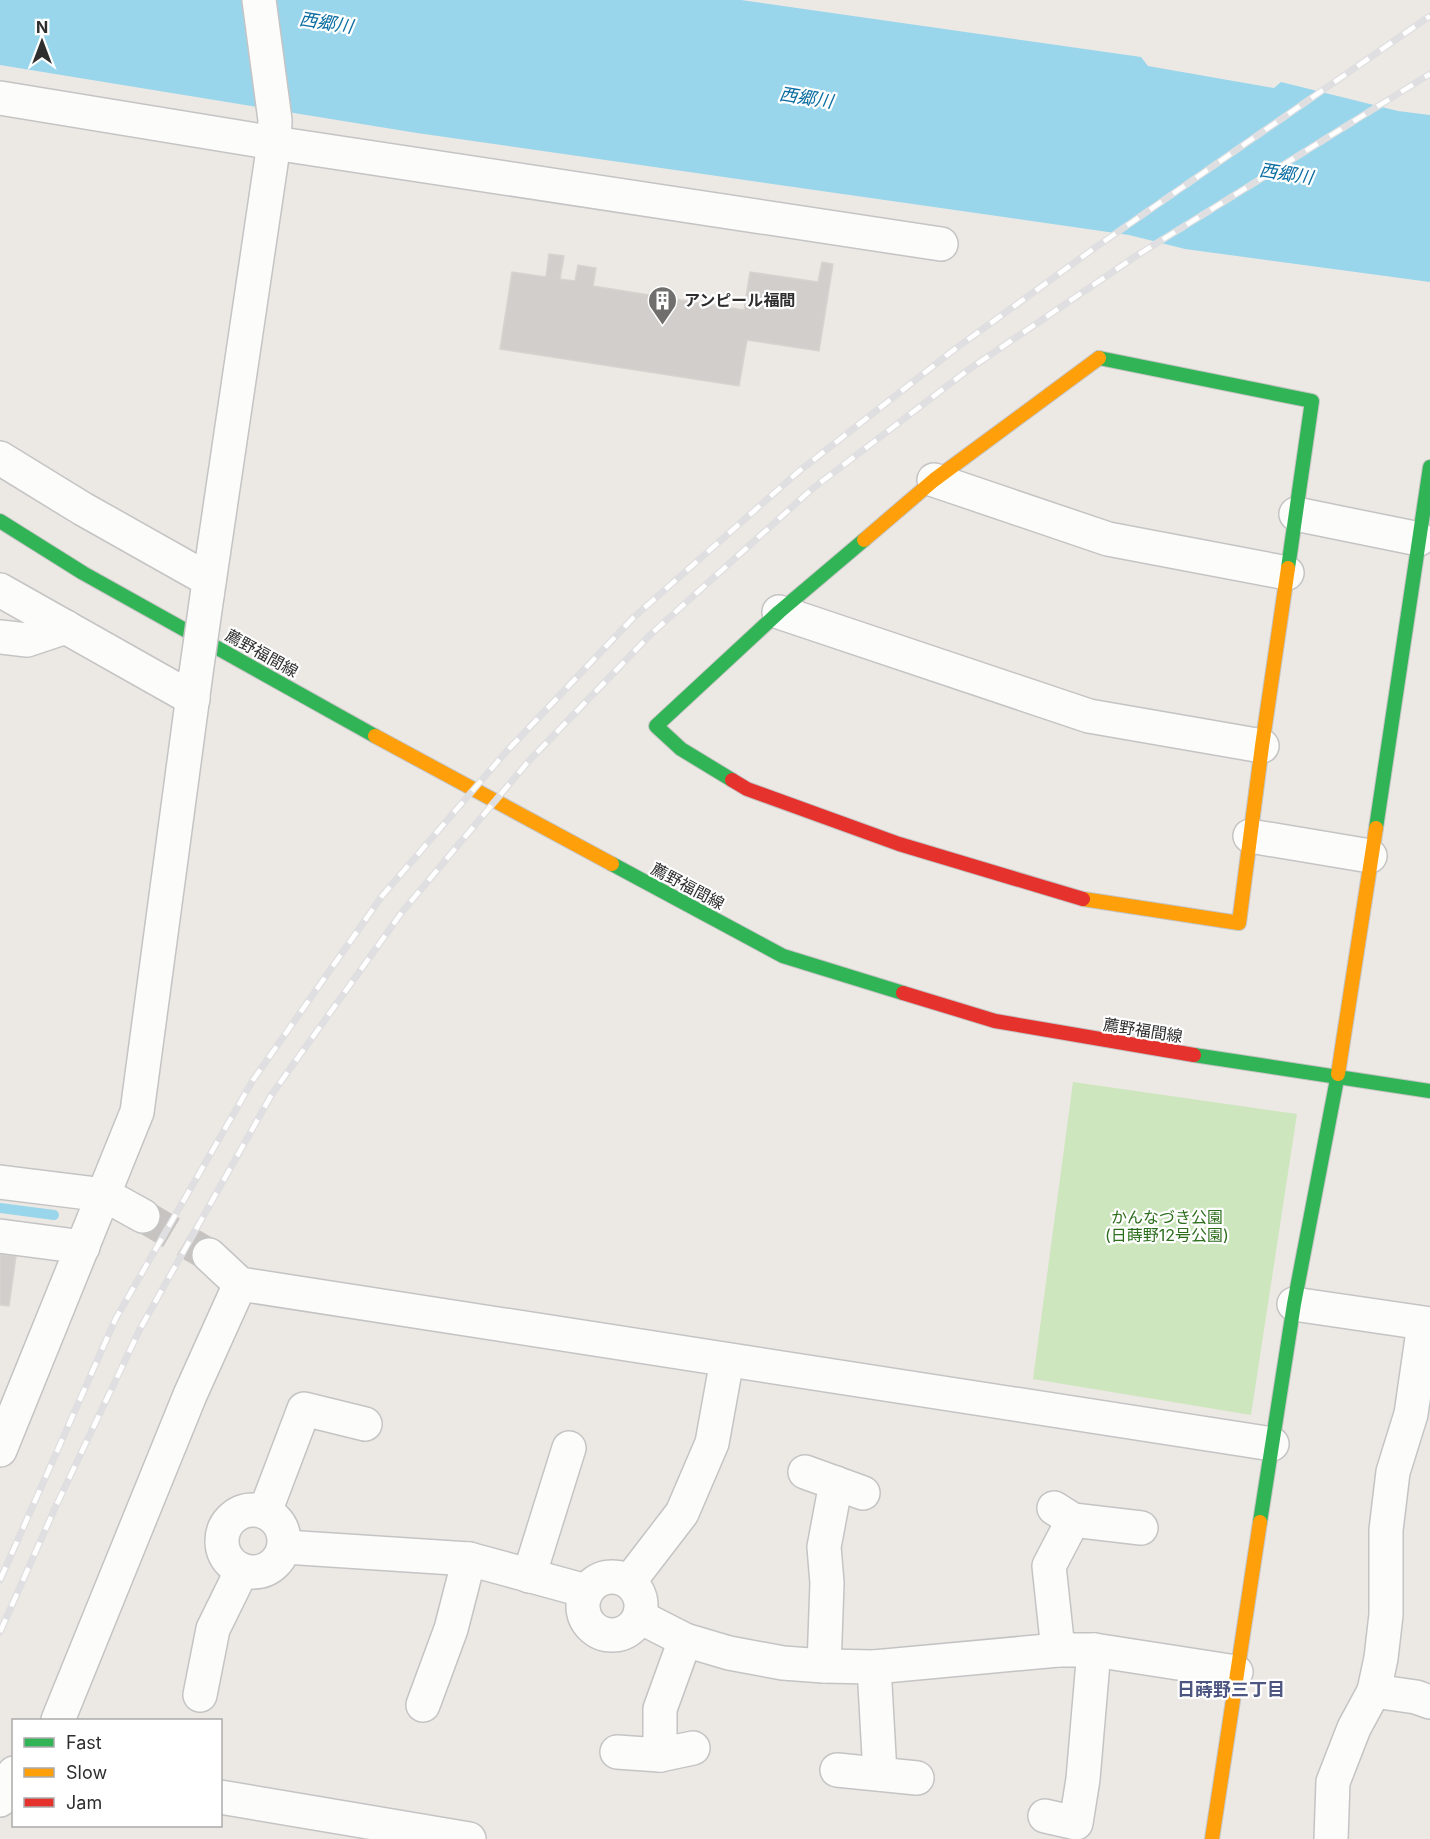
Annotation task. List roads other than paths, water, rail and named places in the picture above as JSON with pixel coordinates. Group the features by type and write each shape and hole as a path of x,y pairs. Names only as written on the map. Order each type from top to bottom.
{"street":[{"path":"0,1450 137,1112 208,588 275,131 259,0"},
{"path":"0,98 275,131 941,244"},
{"path":"1099,358 1312,401 1296,514 1239,923 1078,897 899,844 747,789 681,749 656,726 778,612 934,480 1099,358"},
{"path":"0,458 208,588"},
{"path":"1212,1839 1294,1304 1338,1077 1430,467"},
{"path":"934,480 1108,539 1287,573"},
{"path":"1296,514 1419,539"},
{"name":"薦野福間線","path":"0,521 83,573 413,757 783,956 995,1021 1134,1046 1430,1091"},
{"path":"0,590 66,627 195,686"},
{"path":"778,612 1089,716 1262,746"},
{"path":"0,637 27,640 66,627"},
{"path":"1250,836 1370,856"},
{"path":"0,1182 105,1195 143,1216"},
{"path":"0,1236 83,1247"},
{"path":"209,1255 240,1284 1272,1444"},
{"path":"58,1719 190,1395 240,1284"},
{"path":"1294,1304 1427,1324 1411,1414 1393,1472 1386,1530 1386,1615 1381,1658 1374,1691 1354,1728 1333,1782 1331,1839"},
{"path":"629,1582 682,1513 712,1443 727,1360"},
{"path":"265,1512 304,1409 365,1424"},
{"path":"529,1576 569,1448"},
{"path":"804,1472 850,1488 824,1547 826,1583 824,1666"},
{"path":"254,1509 265,1512 273,1516 283,1530 285,1547 281,1557 273,1566 264,1571 253,1573 242,1570 233,1565 225,1556 222,1535 226,1525 234,1516 254,1509"},
{"path":"1058,1650 1049,1566 1063,1514 1141,1528"},
{"path":"285,1547 469,1559 586,1591"},
{"path":"423,1705 452,1629 469,1559"},
{"path":"200,1695 213,1629 242,1570"},
{"path":"621,1578 629,1582 641,1598 640,1617 629,1630 622,1634 605,1635 598,1632 585,1619 582,1610 586,1591 593,1583 602,1579 621,1578"},
{"path":"640,1617 685,1640 729,1653 824,1666 874,1667 1058,1650 1094,1650 1236,1672"},
{"path":"660,1755 660,1709 685,1640"},
{"path":"1045,1816 1089,1825 1083,1779 1094,1650"},
{"path":"874,1667 880,1774"},
{"path":"1374,1691 1416,1696 1430,1702"},
{"path":"617,1752 660,1755 693,1748"},
{"path":"837,1770 917,1778"},
{"path":"0,1800 12,1777"},
{"path":"222,1797 469,1839"}],"water":[{"name":"西郷川","path":"0,0 741,0 1141,57 1148,66 1274,88 1281,82 1398,111 1430,115 1430,282 1185,249 1129,235 417,133 0,65"}],"waterway":[{"path":"0,1208 54,1215"}],"tunnel":[{"path":"143,1216 209,1255"}],"railway":[{"path":"0,1580 116,1318 253,1080 382,896 505,753 633,618 798,472 955,349 1096,247 1430,16"},
{"path":"0,1632 55,1508 140,1329 272,1094 402,912 527,763 650,635 812,489 968,370 1136,256 1430,74"}],"place":[{"name":"アンピール福間","path":"663,326"}],"district":[{"name":"日蒔野三丁目","path":"1231,1690"}],"park label":[{"name":"かんなづき公園 (日蒔野12号公園)","path":"1167,1226"}]}
